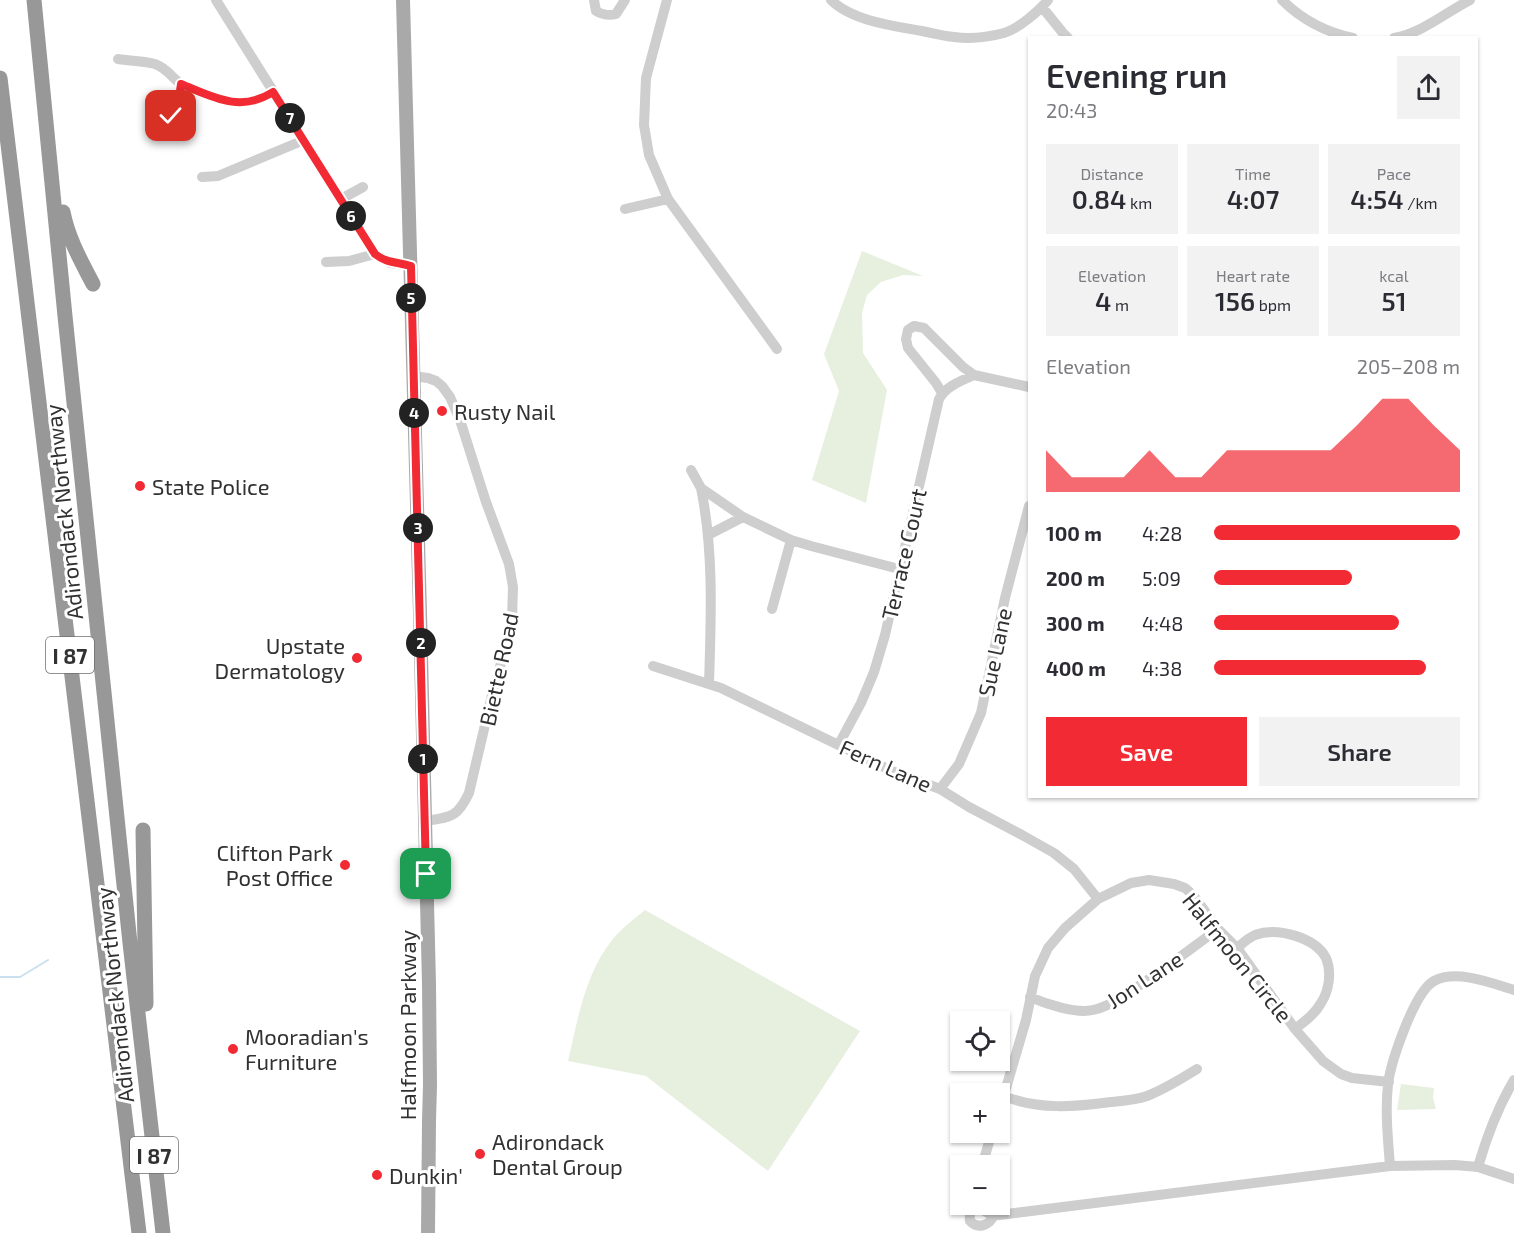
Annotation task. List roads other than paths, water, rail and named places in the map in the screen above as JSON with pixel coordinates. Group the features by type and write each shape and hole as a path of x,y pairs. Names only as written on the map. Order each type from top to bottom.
{"highway":[{"name":"Adirondack Northway","path":"34,0 66,328 164,1233"},
{"name":"Adirondack Northway","path":"0,78 139,1233"},
{"path":"47,123 65,223 93,284"},
{"path":"142,830 148,1100"}],"main road":[{"name":"Halfmoon Parkway","path":"403,0 425,821 430,1085 428,1233"}],"street":[{"path":"216,0 375,254 390,263 411,266"},
{"path":"594,0 596,11 608,16 616,14 625,0"},
{"path":"667,0 645,78 644,125 649,155 668,199 777,349"},
{"path":"831,0 843,10 859,16 893,26 954,37 1006,33 1045,4 1066,36"},
{"path":"1282,0 1292,10 1317,26 1344,36"},
{"path":"1419,34 1451,10 1470,0"},
{"path":"118,59 156,64 181,84 208,96 235,103 248,103 263,99 273,92"},
{"path":"152,134 171,116 178,104 181,84"},
{"path":"202,177 224,174 304,140"},
{"path":"340,199 363,186"},
{"path":"624,209 668,199"},
{"path":"326,262 349,261 375,254"},
{"path":"974,375 942,393 908,348 906,339 908,330 914,326 924,328 974,375 1028,387"},
{"name":"Biette Road","path":"413,376 436,381 450,397 509,564 513,587 510,632 469,793 463,806 455,815 425,821"},
{"name":"Terrace Court","path":"839,744 861,703 874,672 885,635 935,410 942,393"},
{"path":"690,470 701,488 707,516 711,593 709,684"},
{"path":"701,488 743,517 791,540 899,569"},
{"name":"Sue Lane","path":"940,789 959,764 981,713 1005,598 1028,510"},
{"path":"708,535 743,517"},
{"path":"772,609 791,540"},
{"name":"Fern Lane","path":"653,666 721,688 892,771 940,789 1054,853 1074,869 1098,899"},
{"name":"Halfmoon Circle","path":"1007,1083 1026,1020 1035,976 1048,948 1065,928 1098,899 1131,883 1149,880 1174,884 1185,888 1193,895 1218,929 1237,948 1295,1029 1323,1061 1341,1074 1352,1078 1389,1082"},
{"name":"Jon Lane","path":"1030,997 1052,1006 1082,1010 1093,1010 1111,1004 1218,929"},
{"path":"1237,948 1247,939 1258,934 1282,933 1297,936 1312,945 1325,957 1329,968 1327,991 1317,1008 1295,1029"},
{"path":"1390,1166 1386,1121 1389,1082 1413,1007 1427,987 1431,976 1472,978 1514,990"},
{"path":"1010,1098 1031,1104 1064,1106 1136,1099 1171,1085 1197,1069"},
{"path":"1478,1167 1489,1130 1514,1080"},
{"path":"1495,1087 1507,1092"},
{"path":"1010,1213 1390,1166 1478,1167 1514,1179"},
{"path":"969,1215 970,1221 978,1226 992,1220 994,1215"}],"waterway":[{"path":"0,977 20,977 48,960"}],"place":[{"name":"Rusty Nail","path":"442,411"},
{"name":"State Police","path":"140,486"},
{"name":"Upstate Dermatology","path":"357,658"},
{"name":"Clifton Park Post Office","path":"345,865"},
{"name":"Mooradian's Furniture","path":"233,1049"},
{"name":"Adirondack Dental Group","path":"480,1154"},
{"name":"Dunkin'","path":"377,1175"}]}
